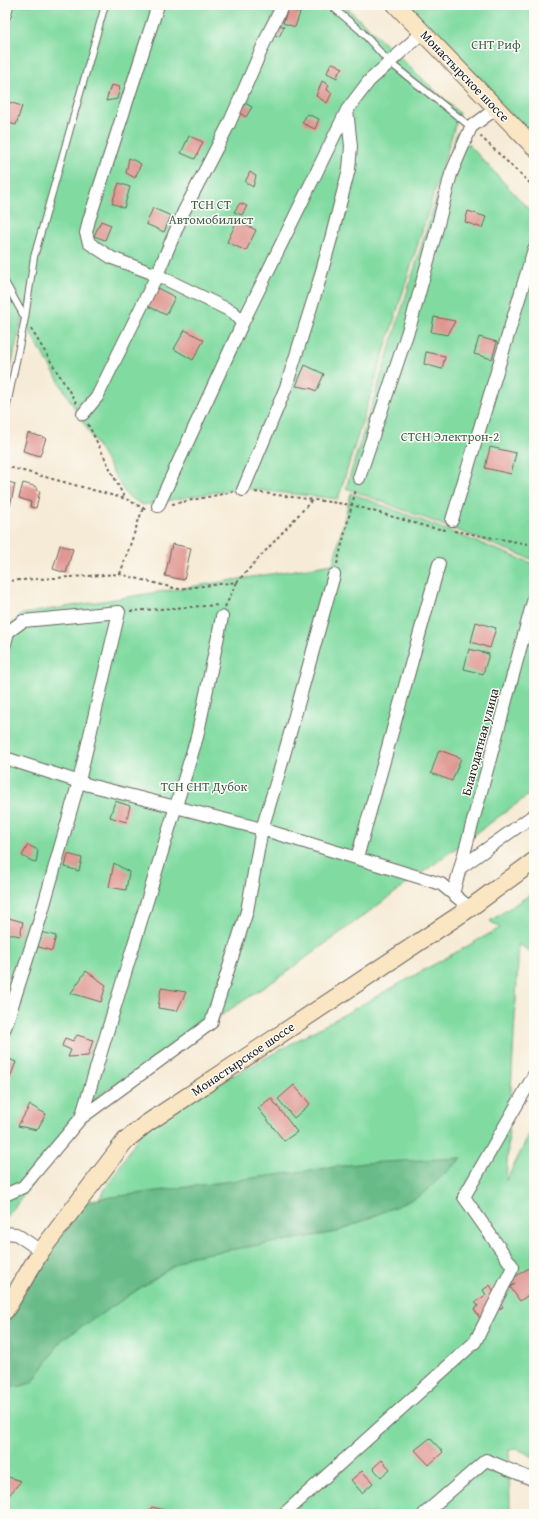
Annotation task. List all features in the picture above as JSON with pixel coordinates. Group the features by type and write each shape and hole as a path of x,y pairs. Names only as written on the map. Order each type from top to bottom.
{"main road":[{"name":"Монастырское шоссе","path":"396,5 534,147"},
{"name":"Монастырское шоссе","path":"5,1311 41,1251 125,1141 146,1124 470,908 534,861"}],"street":[{"path":"5,14 7,5"},
{"path":"158,5 86,232 89,243 112,258 157,275 233,312 243,322"},
{"path":"83,414 97,397 157,275 184,211 229,124 270,30 283,5"},
{"path":"158,506 243,322 347,110 369,82 423,32"},
{"path":"359,478 412,319 451,174 471,127 497,108"},
{"path":"243,490 286,387 332,235 349,169 351,146 347,110"},
{"path":"452,520 534,249"},
{"path":"357,858 439,564"},
{"path":"5,1195 23,1187 81,1118 211,1023 247,911 262,828 277,780 334,575"},
{"name":"Благодатная улица","path":"453,894 534,598"},
{"path":"5,644 8,632 23,621 119,612 79,781 40,919 5,1028"},
{"path":"81,1118 197,737 222,617"},
{"path":"5,758 79,781 175,807 262,828 441,884 470,908"},
{"path":"460,868 534,815"},
{"path":"284,1514 475,1342 513,1267 464,1197 534,1075"},
{"path":"5,1233 16,1234 41,1251"},
{"path":"424,1514 486,1460 534,1480"}],"lane":[{"path":"5,416 34,257 105,5"},
{"path":"330,5 360,31 390,62 471,127"},
{"path":"5,282 24,318"}],"path":[{"path":"471,127 534,187"},
{"path":"5,466 126,500 143,508 243,490 352,504 428,527 534,545"},
{"path":"334,575 359,478"},
{"path":"222,617 225,605 237,582 314,500"},
{"path":"120,574 143,508"},
{"path":"5,581 120,574 178,589 237,582"},
{"path":"119,612 225,605"}],"green space":[{"name":"ТСН СТ Автомобилист","path":"5,5 344,5 459,113 338,499 239,488 143,505 127,496 22,319 5,392"},
{"name":"СНТ Риф","path":"403,5 534,5 534,137"},
{"name":"СТСН Электрон-2","path":"457,132 534,215 534,560 346,488"},
{"name":"ТСН СНТ Дубок","path":"351,493 534,564 534,791 281,976 98,1096 5,1220 5,631 22,614 333,564"},
{"path":"534,892 534,954 519,944 506,1181 534,1125 534,1457 518,1449 509,1450 510,1514 5,1514 5,1349 146,1124 500,928 490,921"},
{"path":"462,1158 420,1196 337,1232 187,1257 62,1340 32,1383 17,1387 5,1383 5,1324 83,1201 364,1163"}],"building":[{"path":"288,9 300,13 295,27 283,23"},
{"path":"277,23 284,27 279,37 272,33"},
{"path":"333,63 343,68 339,71 337,78 327,73 330,65"},
{"path":"322,81 329,85 327,90 332,93 327,103 316,96"},
{"path":"111,85 120,87 117,99 106,101"},
{"path":"5,101 22,106 16,125 5,122"},
{"path":"243,102 252,107 246,117 238,112"},
{"path":"307,114 319,119 315,129 302,123"},
{"path":"189,136 203,142 195,159 181,153"},
{"path":"129,158 141,164 135,178 126,173"},
{"path":"250,172 256,176 253,187 245,182"},
{"path":"119,183 130,187 124,208 112,203"},
{"path":"240,203 247,206 242,215 234,212"},
{"path":"153,208 171,216 164,232 146,224"},
{"path":"468,211 486,217 482,228 465,222"},
{"path":"101,221 111,225 105,240 94,236"},
{"path":"237,221 256,230 246,251 227,242"},
{"path":"157,288 175,297 166,315 148,306"},
{"path":"434,317 455,321 448,335 431,332"},
{"path":"185,330 204,340 193,360 174,349"},
{"path":"479,337 497,342 492,359 474,354"},
{"path":"426,352 445,356 442,369 424,364"},
{"path":"305,365 324,374 316,392 313,389 296,386"},
{"path":"28,433 46,438 40,456 23,451"},
{"path":"490,447 516,453 511,474 485,468"},
{"path":"5,481 15,484 10,506 5,504"},
{"path":"23,483 37,487 36,490 40,491 36,508 30,507 31,502 19,498"},
{"path":"172,544 191,548 184,580 165,576"},
{"path":"60,545 73,549 66,573 53,569"},
{"path":"476,622 496,628 490,648 471,642"},
{"path":"469,649 489,654 483,674 464,669"},
{"path":"439,750 461,758 452,781 431,773"},
{"path":"115,801 130,806 126,822 110,817"},
{"path":"28,845 38,850 36,863 22,856"},
{"path":"68,854 82,858 79,871 65,867"},
{"path":"114,863 129,872 126,890 109,887"},
{"path":"5,917 23,922 20,936 5,933"},
{"path":"41,932 56,936 52,951 36,946"},
{"path":"86,971 106,985 101,1002 71,993"},
{"path":"161,988 186,992 177,1011 158,1008"},
{"path":"77,1035 93,1040 88,1056 68,1057 71,1050 62,1046 65,1038 73,1041"},
{"path":"5,1057 16,1062 8,1083 5,1083"},
{"path":"294,1085 310,1104 294,1118 278,1099"},
{"path":"271,1098 297,1132 284,1141 258,1108"},
{"path":"30,1105 46,1114 37,1130 18,1126"},
{"path":"530,1267 534,1274 534,1291 520,1301 510,1287 515,1284 512,1279"},
{"path":"490,1285 503,1307 481,1320 474,1309 478,1306 475,1302 486,1295 483,1290"},
{"path":"430,1438 443,1452 429,1465 415,1450"},
{"path":"382,1460 390,1469 381,1477 373,1468"},
{"path":"362,1471 373,1483 362,1493 351,1480"},
{"path":"5,1476 21,1481 5,1500"},
{"path":"152,1507 174,1512 172,1514 147,1514"}]}
